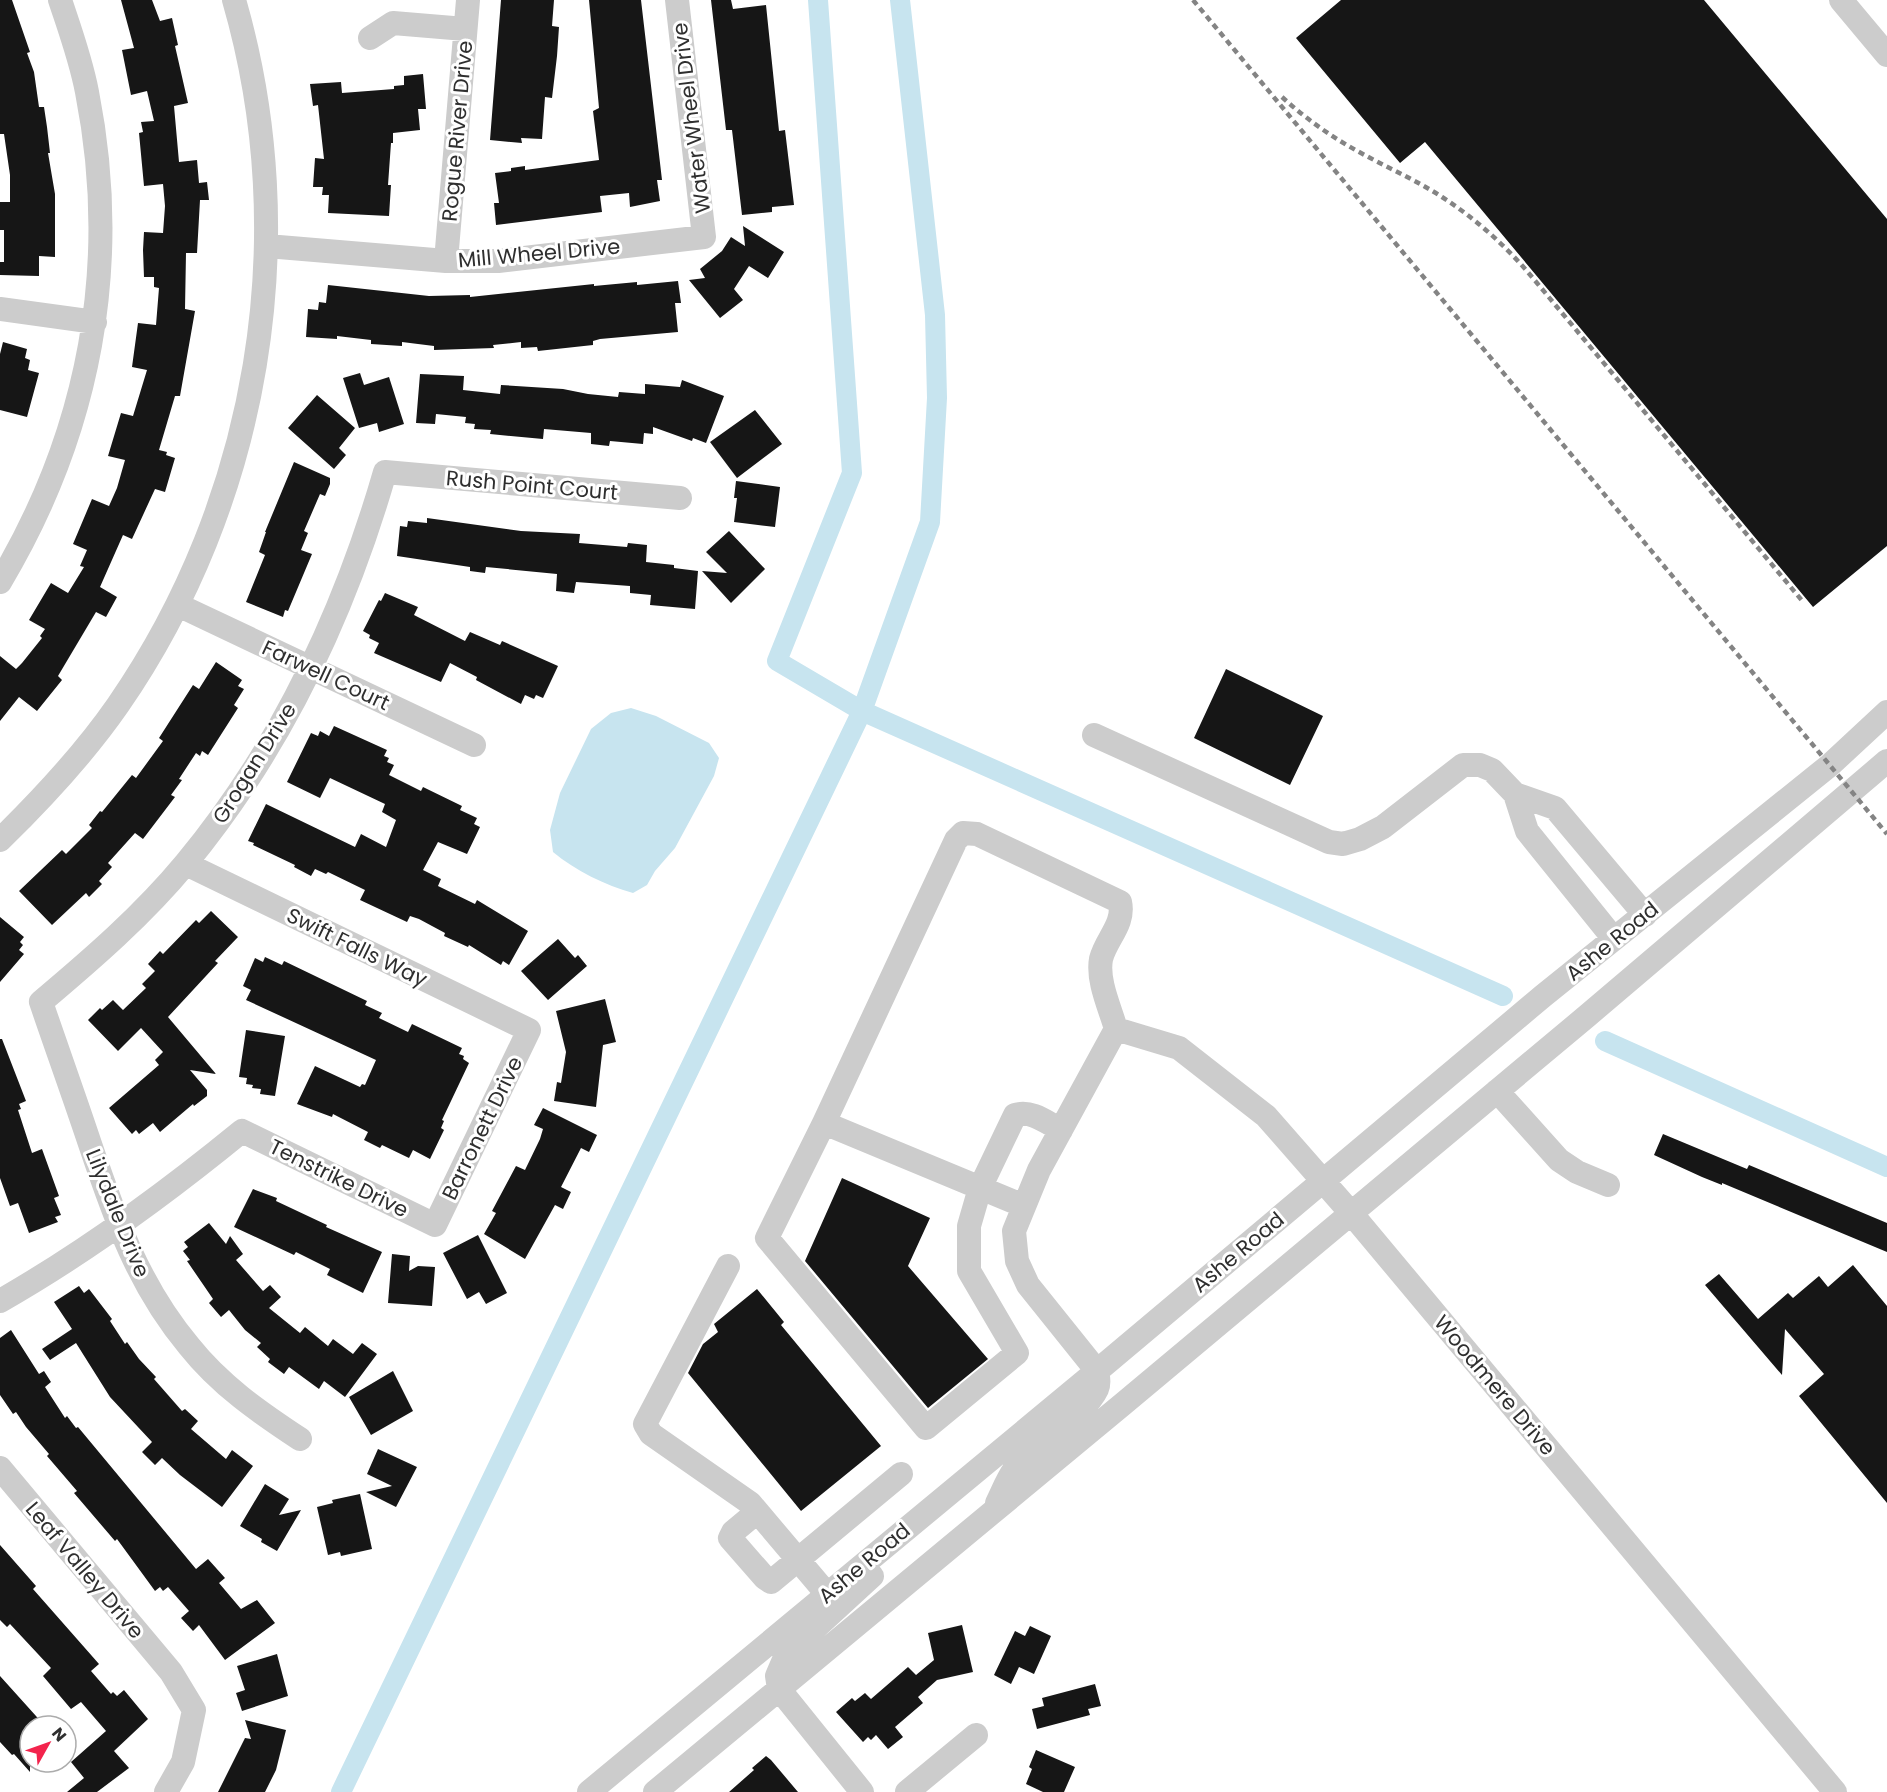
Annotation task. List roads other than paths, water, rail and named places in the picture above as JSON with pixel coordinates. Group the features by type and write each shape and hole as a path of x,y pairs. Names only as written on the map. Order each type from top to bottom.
{"street":[{"path":"0,582 44,500 65,446 82,390 95,322 100,275 101,217 98,159 87,91 60,0"},
{"path":"0,840 73,764 117,706 149,657 178,605 206,543 239,444 252,387 262,319 267,246 266,185 260,127 254,84 234,0"},
{"name":"Rogue River Drive","path":"446,261 468,0"},
{"name":"Water Wheel Drive","path":"677,0 705,237"},
{"path":"1841,0 1887,56"},
{"path":"370,38 393,22 465,29"},
{"name":"Mill Wheel Drive","path":"267,246 446,261 498,261 705,237"},
{"path":"0,309 95,322"},
{"name":"Rush Point Court","path":"385,472 680,498"},
{"name":"Grogan Drive","path":"41,1002 110,942 186,864 261,758 312,668 352,575 385,472"},
{"name":"Farwell Court","path":"178,605 474,745"},
{"name":"Ashe Road","path":"589,1792 1544,996 1830,765 1887,712"},
{"path":"1094,735 1329,842 1343,844 1360,839 1383,826 1463,765 1480,765 1492,770 1515,794 1527,831 1614,939"},
{"name":"Ashe Road","path":"655,1792 1587,1016 1887,760"},
{"path":"1515,794 1555,807 1645,915"},
{"path":"991,1513 1013,1472 1088,1403 1099,1381 1096,1371 1028,1285 1017,1261 1014,1231 1039,1170 1116,1029 1101,976 1101,959 1122,910 1120,902 977,834 963,833 956,840 824,1123 767,1238 926,1428 1017,1353 969,1271 969,1226 980,1188 1015,1115 1024,1113 1035,1116 1060,1130"},
{"name":"Swift Falls Way","path":"186,864 529,1030"},
{"name":"Lilydale Drive","path":"41,1002 118,1227 141,1276 164,1313 190,1348 219,1379 252,1407 300,1439"},
{"name":"Woodmere Drive","path":"1116,1029 1179,1048 1266,1116 1351,1213 1835,1792"},
{"name":"Barronett Drive","path":"435,1225 529,1030"},
{"path":"1497,1090 1559,1160 1577,1172 1608,1185"},
{"path":"824,1123 1024,1206"},
{"name":"Tenstrike Drive","path":"118,1227 242,1131 435,1225"},
{"path":"0,1301 118,1227"},
{"path":"728,1266 645,1424 651,1434 750,1503 827,1594"},
{"name":"Leaf Valley Drive","path":"0,1468 171,1672 194,1710 183,1762 166,1792"},
{"path":"757,1512 733,1532 730,1538 771,1582 901,1474"},
{"path":"862,1792 778,1689 777,1676 786,1655 880,1569 902,1531"},
{"path":"907,1792 976,1735"}],"water":[{"path":"631,708 656,716 709,743 719,758 714,776 675,848 655,871 647,885 633,893 591,877 562,859 553,852 550,830 560,793 591,729 611,713"}],"waterway":[{"path":"818,0 852,473 777,661 862,711 1503,996"},
{"path":"341,1792 862,711 930,522 937,398 935,315 900,0"},
{"path":"1605,1041 1887,1167"}],"railway":[{"path":"1193,0 1887,834"},
{"path":"1282,97 1340,141 1442,197 1467,214 1501,244 1532,277 1804,603"}]}
